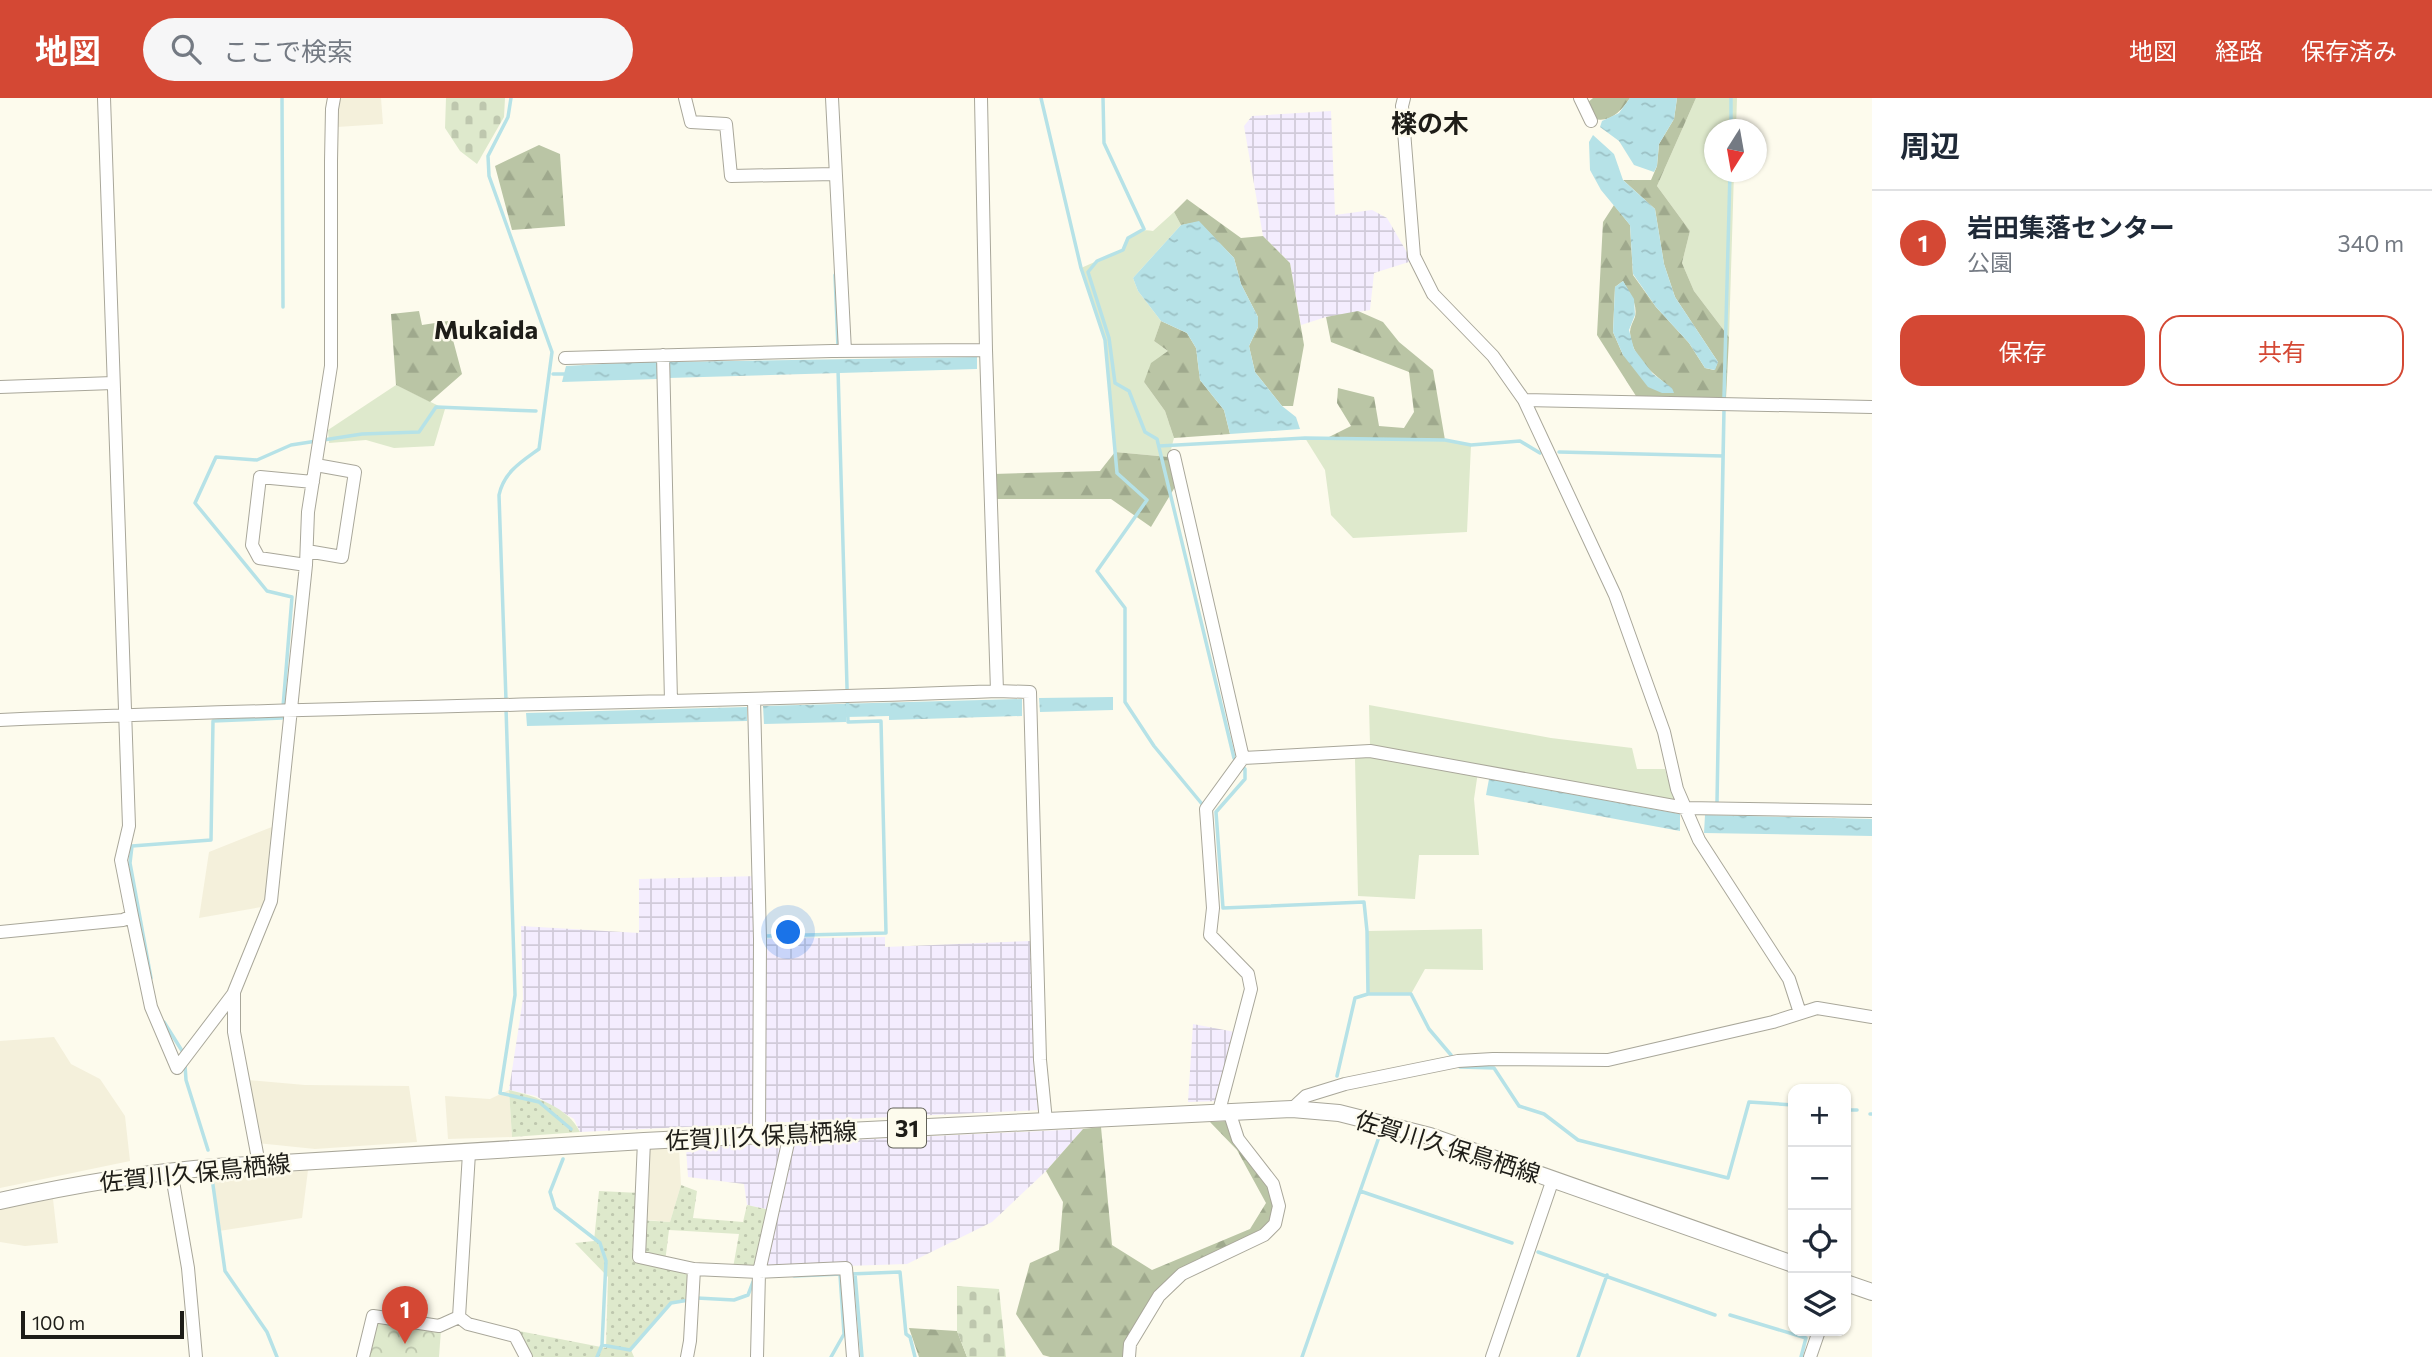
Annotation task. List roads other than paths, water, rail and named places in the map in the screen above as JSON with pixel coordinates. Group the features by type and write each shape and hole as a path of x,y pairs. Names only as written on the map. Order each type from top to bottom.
{"main road":[{"name":"佐賀川久保鳥栖線","path":"0,1201 75,1184 171,1170 790,1133 1292,1109 1339,1113 1419,1132 1788,1262"},
{"path":"1851,1285 1872,1292"}],"street":[{"path":"104,98 129,827 121,860 150,1007 177,1068 234,992 271,901 284,710 306,565 308,512 331,366 331,148 334,98"},
{"path":"685,98 691,122 726,124 731,176 829,174"},
{"path":"832,98 829,174 839,351"},
{"path":"981,98 997,691"},
{"path":"1404,98 1402,106 1414,256 1433,294 1493,356 1524,400 1615,595 1664,732 1677,789 1689,818 1789,979 1800,1013"},
{"path":"1580,98 1591,121"},
{"path":"565,358 986,350"},
{"path":"663,355 671,701"},
{"path":"0,387 113,383"},
{"path":"1524,400 1872,407"},
{"path":"1174,456 1240,763"},
{"path":"307,551 342,557 355,471 316,465"},
{"path":"306,565 259,558 252,545 260,477 313,482"},
{"path":"0,720 498,704 1030,692 1040,1060 1046,1121"},
{"path":"754,700 760,939 759,1135"},
{"path":"1129,1357 1130,1344 1159,1296 1182,1275 1264,1235 1276,1224 1279,1206 1273,1184 1238,1139 1224,1111 1251,989 1248,974 1210,935 1213,908 1206,809 1240,763 1370,751 1689,818 1872,811"},
{"path":"0,932 124,920 132,915"},
{"path":"234,992 234,1032 259,1164"},
{"path":"1292,1109 1306,1096 1345,1084 1458,1061 1608,1060 1773,1022 1817,1008 1872,1017"},
{"path":"757,1357 764,1272 790,1133"},
{"path":"644,1141 639,1257 694,1269 846,1273 853,1357"},
{"path":"459,1317 469,1153"},
{"path":"171,1170 188,1268 197,1357"},
{"path":"1492,1357 1553,1179"},
{"path":"687,1357 694,1269"},
{"path":"363,1357 373,1315 439,1326 459,1317"},
{"path":"459,1317 468,1324 515,1336 526,1357"},
{"path":"1810,1357 1817,1336"}],"water":[{"path":"1630,98 1677,98 1674,119 1659,144 1654,172 1634,165 1619,141 1600,127 1602,121 1619,113"},
{"path":"1593,135 1614,154 1623,180 1655,209 1664,264 1675,297 1718,362 1715,370 1705,368 1689,343 1656,307 1633,274 1630,225 1601,190 1590,170 1589,142"},
{"path":"1199,221 1234,258 1241,284 1258,317 1258,327 1249,346 1255,372 1282,406 1296,417 1300,429 1230,434 1224,410 1200,380 1196,348 1187,333 1161,321 1138,291 1133,278 1181,225"},
{"path":"1623,281 1634,299 1635,315 1629,330 1634,349 1653,374 1672,388 1674,393 1662,393 1648,387 1623,355 1613,332 1615,287"},
{"path":"977,357 977,369 668,378 667,362"},
{"path":"658,361 657,379 562,382 566,366"},
{"path":"1113,697 1113,710 1040,712 1039,698"},
{"path":"1022,699 1022,716 889,720 889,716 846,717 846,722 764,724 763,706"},
{"path":"747,707 747,721 527,726 526,713"},
{"path":"1489,779 1680,814 1680,831 1486,795"},
{"path":"1705,815 1872,819 1872,836 1704,833"}],"waterway":[{"path":"282,98 283,307"},
{"path":"506,700 499,495 509,474 539,449 552,352 489,176 488,156 508,117 511,98"},
{"path":"1041,98 1081,268 1105,340 1117,473 1147,500 1097,571 1125,608 1125,702 1154,746 1202,804"},
{"path":"1103,98 1104,143 1144,229 1128,238 1123,250 1097,261 1088,272 1109,338 1115,383 1129,391 1145,432 1157,439 1236,761"},
{"path":"1731,98 1731,119"},
{"path":"1724,397 1730,182"},
{"path":"835,275 838,348"},
{"path":"765,936 886,933 881,721 848,722 838,369"},
{"path":"553,374 568,374"},
{"path":"283,707 292,597 267,591 195,503 216,457 257,460 291,445 362,434 419,432 436,407 536,411"},
{"path":"1724,409 1717,803 1723,456 1724,409"},
{"path":"1159,446 1305,438 1445,440 1471,445 1520,441 1540,453"},
{"path":"1559,452 1723,456"},
{"path":"506,708 515,995 500,1093 539,1102 571,1129"},
{"path":"151,978 130,863 132,846 211,840 213,721 282,718 282,714"},
{"path":"1242,766 1245,769 1245,779 1216,812 1223,908 1364,902 1368,994 1355,998 1337,1076"},
{"path":"1368,994 1411,994 1429,1029 1451,1055"},
{"path":"164,1022 184,1054"},
{"path":"185,1065 186,1080 208,1150"},
{"path":"1460,1067 1494,1068 1519,1106 1544,1114 1578,1140 1728,1178 1749,1102 1788,1105"},
{"path":"1851,1110 1857,1110"},
{"path":"1302,1357 1379,1137"},
{"path":"563,1159 550,1192 555,1208 600,1243 606,1261 602,1345 597,1357"},
{"path":"212,1178 225,1271 267,1332 277,1357"},
{"path":"1360,1191 1512,1243"},
{"path":"1538,1252 1715,1315"},
{"path":"850,1274 900,1272 906,1334 910,1337 915,1357"},
{"path":"794,1276 842,1274"},
{"path":"855,1274 862,1357"},
{"path":"831,1357 844,1334 840,1275"},
{"path":"1578,1357 1607,1275"},
{"path":"697,1298 734,1300 748,1295 753,1282"},
{"path":"602,1345 630,1350 671,1303 689,1300"},
{"path":"1730,1315 1806,1338 1801,1357"}],"place":[{"name":"岩田集落センター","path":"405,1344"}],"district":[{"name":"檪の木","path":"1430,122"},
{"name":"Mukaida","path":"486,328"}]}
